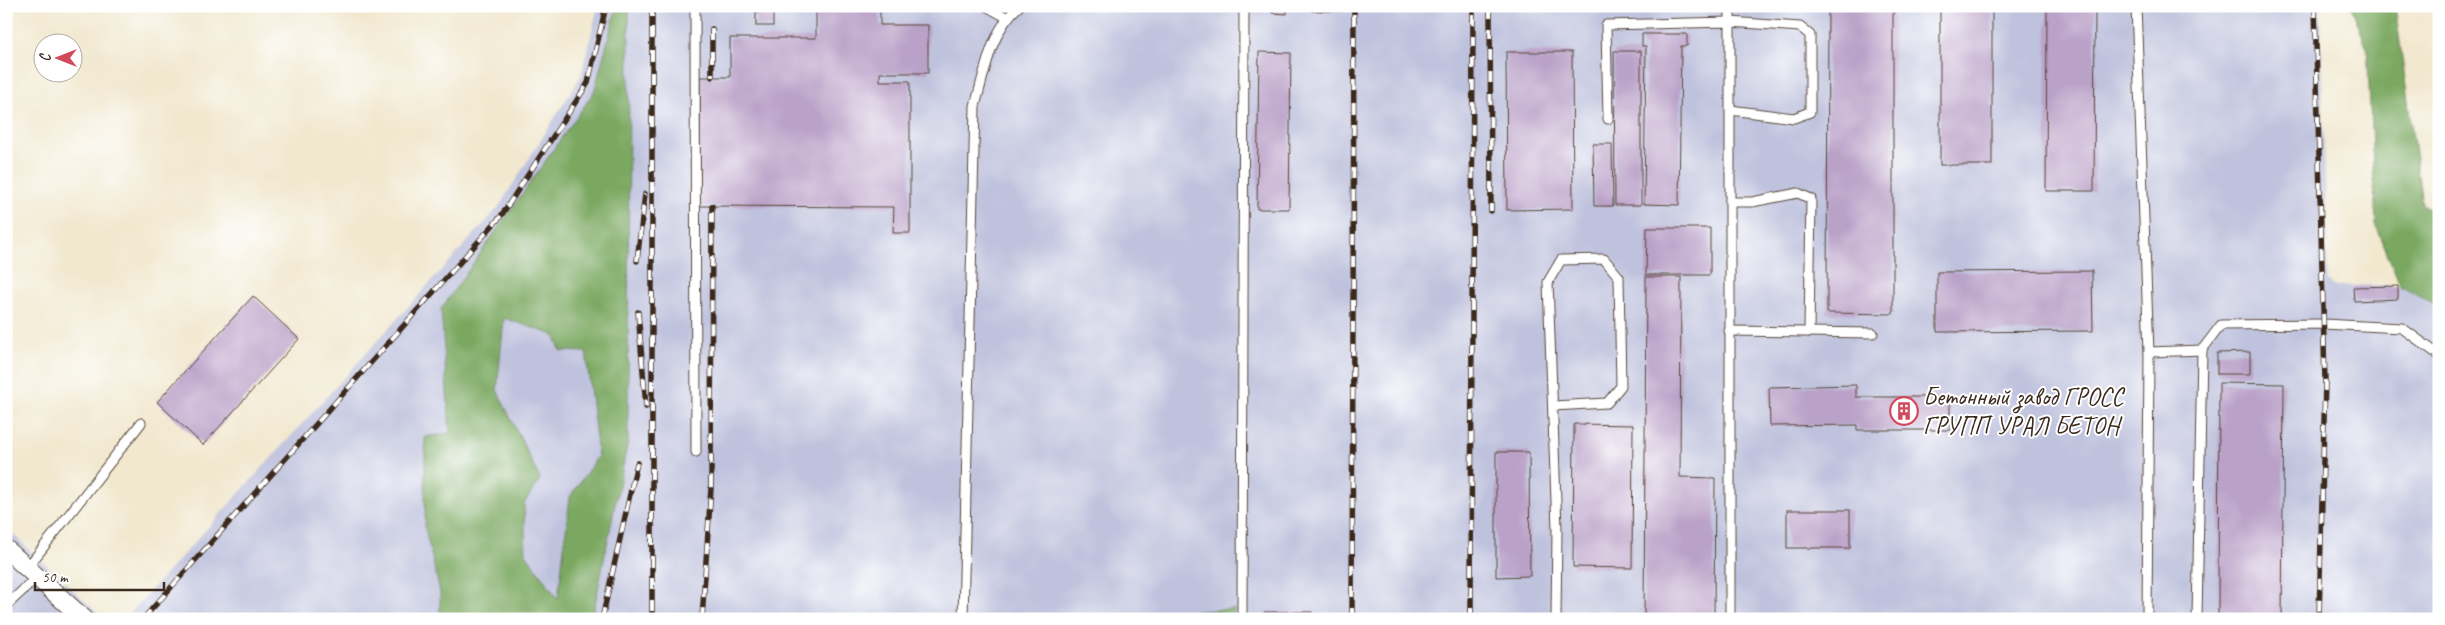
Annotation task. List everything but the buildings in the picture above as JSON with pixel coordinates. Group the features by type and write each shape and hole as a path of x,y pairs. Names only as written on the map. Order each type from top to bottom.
{"street":[{"path":"6,549 84,619"}],"lane":[{"path":"695,6 696,452"},
{"path":"986,6 1006,17"},
{"path":"963,619 975,106 990,52 1006,17 1019,6"},
{"path":"1242,619 1244,6"},
{"path":"1730,6 1730,619"},
{"path":"2136,6 2150,352 2147,619"},
{"path":"1608,119 1606,25 1730,22 1800,27 1810,35 1810,112 1794,118 1730,110"},
{"path":"1730,202 1752,202 1798,193 1811,199 1808,332"},
{"path":"1553,406 1607,403 1621,386 1619,277 1604,259 1561,260 1548,282 1557,529 1556,619"},
{"path":"2197,619 2202,350 2221,326 2323,324 2402,328 2439,355"},
{"path":"1729,331 1873,333"},
{"path":"2150,352 2202,350"},
{"path":"6,606 141,423"}],"shaded area":[{"path":"598,6 2320,6 2328,281 2333,286 2400,285 2439,306 2439,619 125,619 498,208 581,76"},
{"path":"6,528 104,619 6,619"}],"green space":[{"path":"617,6 629,6 628,441 592,619 440,619 440,592 425,528 425,437 450,433 441,309 594,92","holes":["504,318 554,335 561,351 586,352 598,456 570,497 558,599 526,554 524,504 540,479 497,390"]},
{"path":"2351,6 2395,6 2422,204 2439,215 2439,306 2400,285 2376,225 2367,48"},
{"path":"1234,609 1233,619 1169,619 1169,613"}],"railway":[{"path":"143,619 501,216 588,83 606,6"},
{"path":"652,6 652,619"},
{"path":"1352,619 1354,6"},
{"path":"1471,619 1473,6"},
{"path":"1490,6 1491,211"},
{"path":"2315,6 2325,381 2319,619"},
{"path":"712,29 712,77"},
{"path":"637,261 645,194"},
{"path":"702,619 711,488 712,206"},
{"path":"638,312 646,407"},
{"path":"602,619 637,463"}],"place":[{"name":"Бетонный завод ГРОСС ГРУПП УРАЛ БЕТОН","path":"1904,411"}]}
